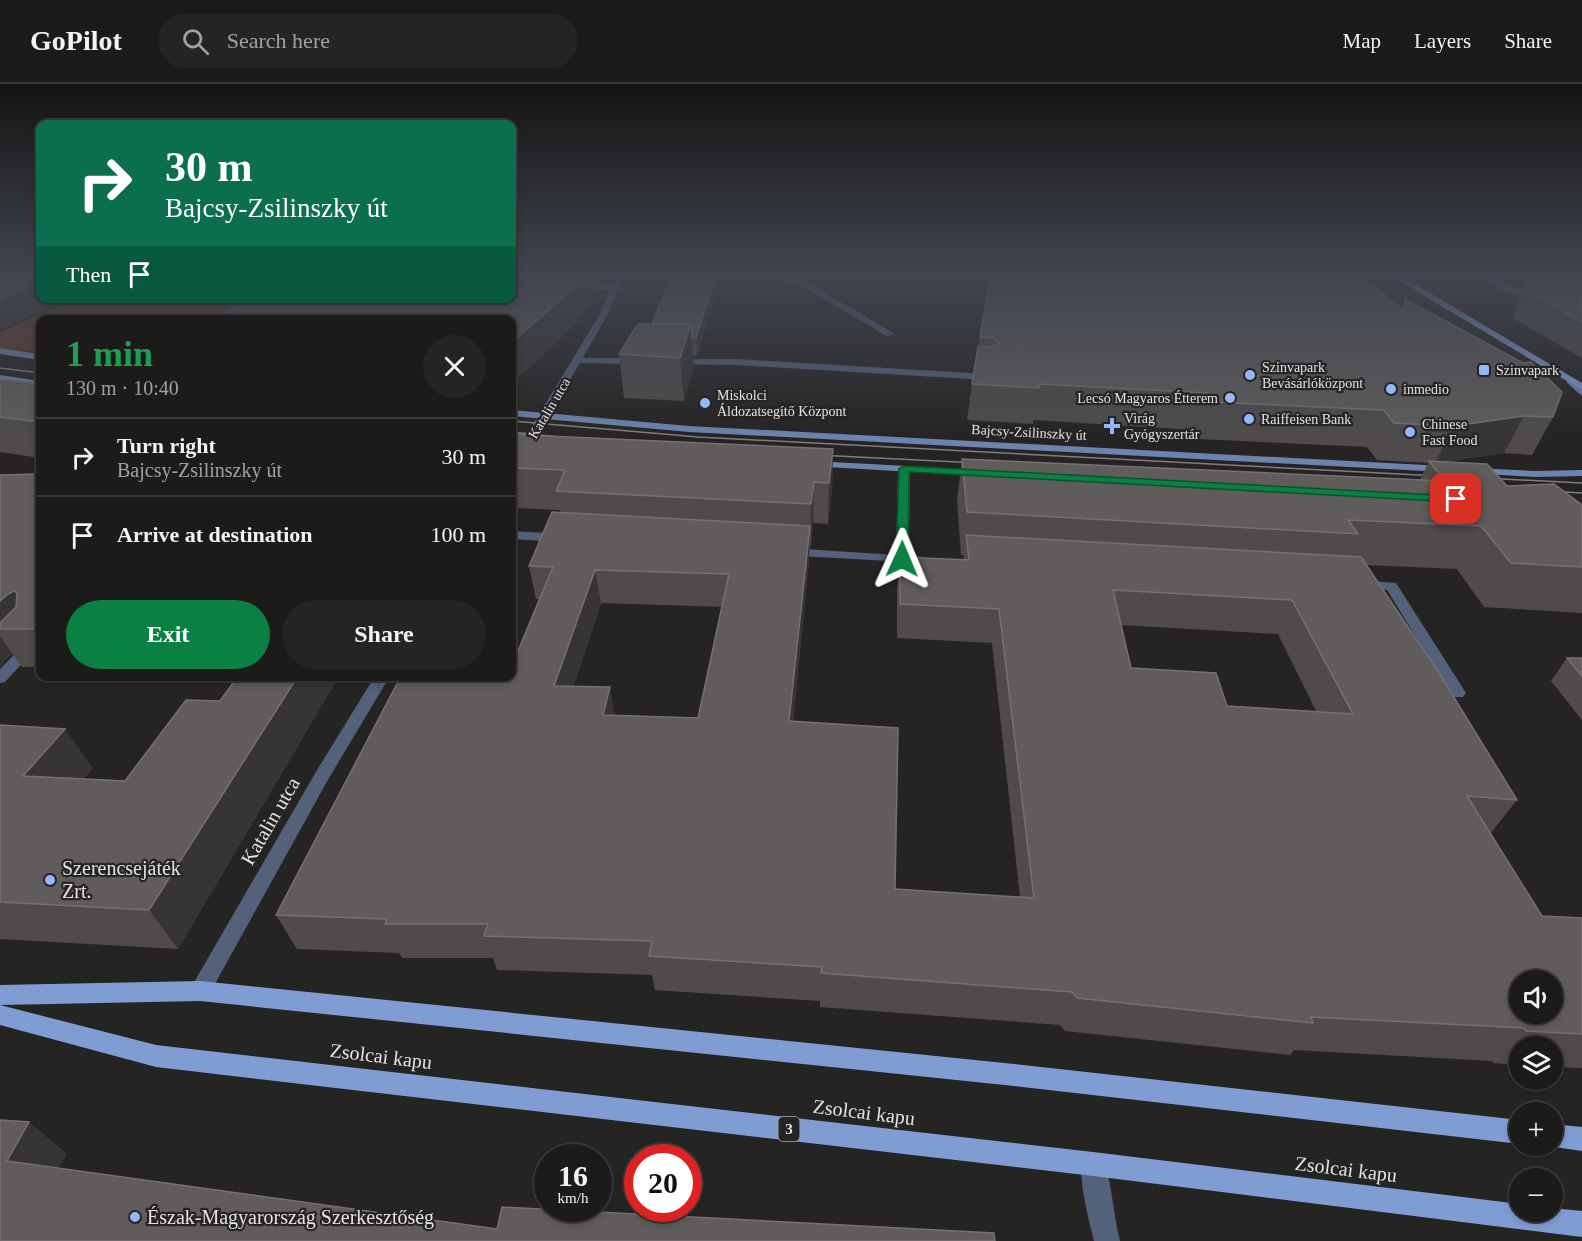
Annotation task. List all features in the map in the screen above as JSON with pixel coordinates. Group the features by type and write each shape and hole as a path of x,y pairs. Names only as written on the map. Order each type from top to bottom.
{"main road":[{"path":"1486,330 1582,387"},
{"path":"0,995 200,991 990,1073 1509,1131"},
{"name":"Zsolcai kapu","path":"0,1015 156,1056 1093,1164 1582,1224"},
{"path":"1563,1137 1582,1139"}],"street":[{"name":"Katalin utca","path":"516,442 532,444 593,330"},
{"path":"883,330 890,334"},
{"path":"0,351 36,356"},
{"path":"577,360 645,361"},
{"path":"668,362 736,362 987,377"},
{"path":"0,378 36,383"},
{"path":"1571,381 1582,393"},
{"name":"Bajcsy-Zsilinszky út","path":"516,413 689,429 1534,474 1582,473"},
{"path":"798,464 999,474"},
{"path":"902,559 904,469"},
{"path":"516,535 571,538"},
{"path":"772,551 926,560"},
{"path":"1343,584 1391,586 1458,693"},
{"path":"0,678 36,640"},
{"name":"Katalin utca","path":"200,991 323,774 380,681"},
{"path":"1093,1164 1107,1241"}],"shaded area":[{"path":"36,330 36,352 0,348 0,332"}],"building":[{"path":"516,330 526,330 516,339"},
{"path":"634,330 689,330 680,358 619,354"},
{"path":"691,330 698,330 696,338 692,338"},
{"path":"981,330 1462,330 1523,363 1531,362 1562,392 1553,417 1524,416 1453,426 1394,423 1384,410 1210,402 1207,393 1039,384 1039,388 972,384 978,347 992,347 999,343 993,338 980,337"},
{"path":"0,379 36,384 36,422 0,417"},
{"path":"516,434 833,449 829,483 814,482 811,504 556,491 565,470 516,468"},
{"path":"962,459 1445,481 1429,461 1487,464 1507,486 1554,484 1582,505 1582,567 1511,563 1481,526 1348,520 1358,534 967,512"},
{"path":"36,474 36,629 0,629 0,623 16,607 17,593 14,591 0,601 0,475"},
{"path":"552,512 810,526 789,721 898,728 895,889 1034,898 999,609 900,604 900,557 969,560 966,535 1361,557 1439,673 1517,800 1467,796 1542,916 1582,918 1582,1034 1526,1031 1524,1028 1311,1017 1313,1023 1077,998 1072,992 821,973 822,967 649,956 652,941 484,936 488,924 385,924 387,919 276,915 398,681 516,681 516,656 553,567 529,566","holes":["595,570 729,574 698,718 603,715 610,687 554,686","1113,590 1292,600 1353,714 1227,706 1216,673 1131,668"]},
{"path":"1567,658 1582,658 1582,676"},
{"path":"234,681 295,681 149,910 0,902 0,725 65,729 23,776 125,781 186,700 220,701"},
{"path":"0,1120 29,1122 7,1161 497,1229 502,1207 534,1209 534,1222 612,1222 612,1213 624,1213 624,1222 702,1222 702,1218 994,1233 995,1241 0,1241"}],"tram line":[{"path":"0,368 36,372"},
{"path":"516,421 698,437 1438,476"},
{"path":"516,432 559,437"},
{"path":"817,455 978,463"},
{"path":"1483,478 1582,483"},
{"path":"1548,491 1582,493"}],"place":[{"name":"Szinvapark","path":"1484,370"},
{"name":"Szinvapark Bevásárlóközpont","path":"1250,375"},
{"name":"inmedio","path":"1391,389"},
{"name":"Lecsó Magyaros Étterem","path":"1230,398"},
{"name":"Miskolci Áldozatsegítő Központ","path":"705,403"},
{"name":"Raiffeisen Bank","path":"1249,419"},
{"name":"Virág Gyógyszertár","path":"1112,426"},
{"name":"Chinese Fast Food","path":"1410,432"},
{"name":"Szerencsejáték Zrt.","path":"50,880"},
{"name":"Észak-Magyarország Szerkesztőség","path":"135,1217"}],"route":[{"path":"902,559 904,469 1456,499"}]}
